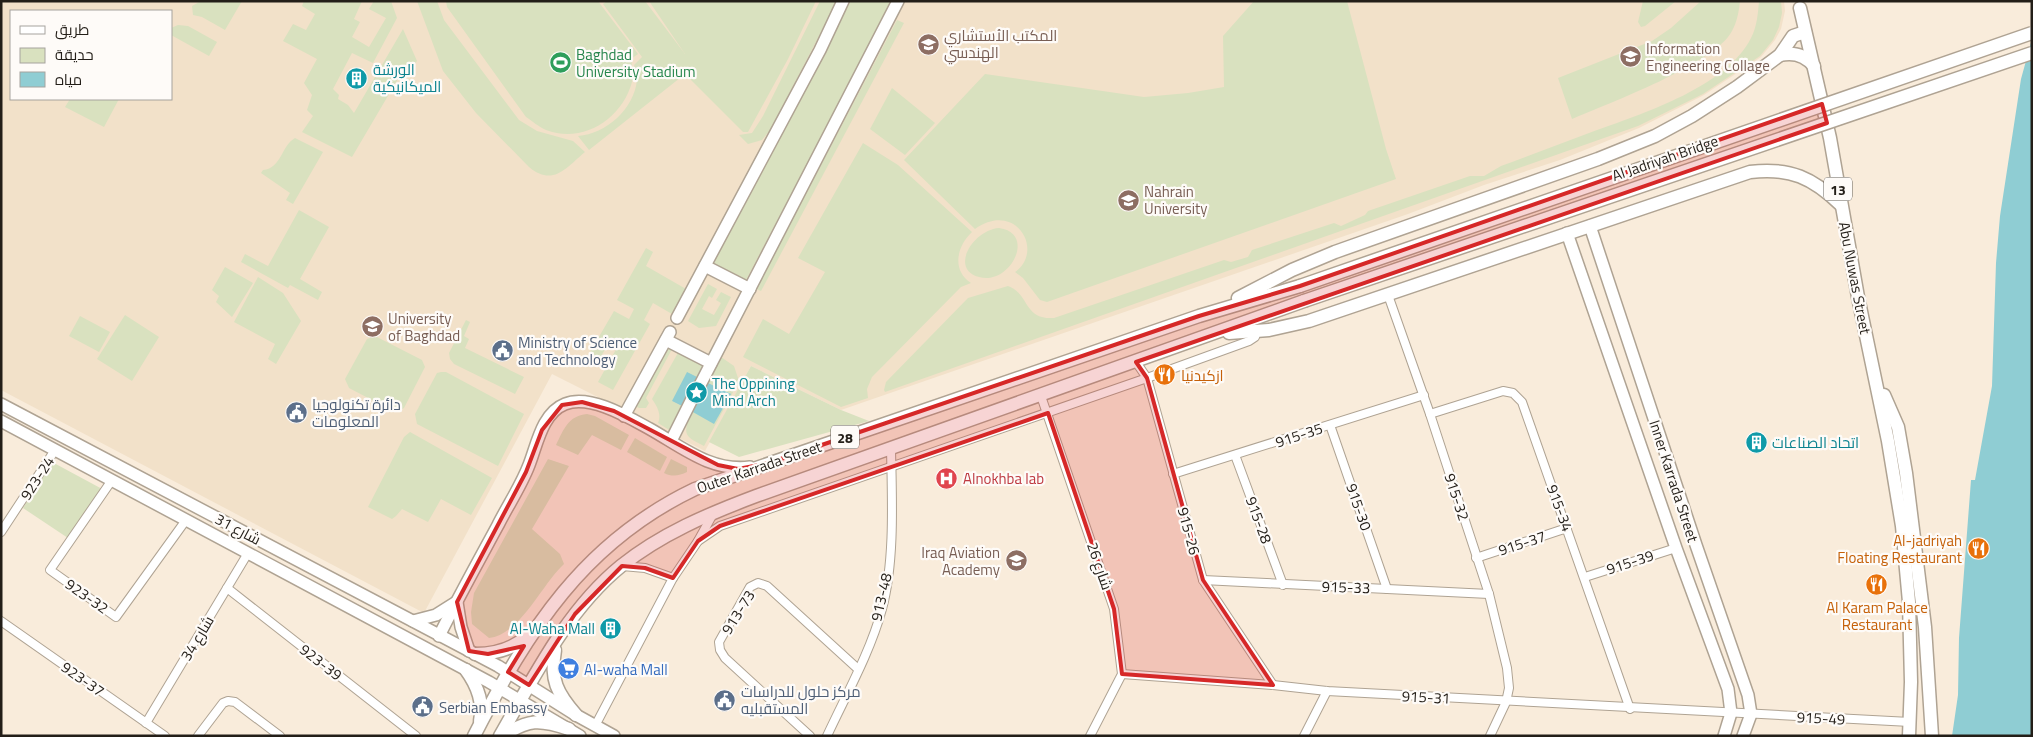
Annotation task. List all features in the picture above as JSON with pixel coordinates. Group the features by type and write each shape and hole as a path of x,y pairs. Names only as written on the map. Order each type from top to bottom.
{"main road":[{"name":"Abu Nuwas Street","path":"1801,4 1830,138 1841,205 1894,474 1907,571 1910,643 1909,736"},
{"path":"1780,55 1801,4"},
{"path":"1199,316 1224,306 1292,270 1335,252 1636,144 1674,126 1715,102 1780,55 1793,36 1806,32"},
{"name":"Al Jadriyah Bridge","path":"1199,316 1300,286 2032,33"},
{"name":"Al Jadriyah Bridge","path":"1207,336 1304,301 2032,53"},
{"path":"1780,55 1798,55 1814,66"},
{"path":"1207,336 1296,325 1388,296 1740,174 1781,171 1804,176 1815,182 1841,205"},
{"name":"Outer Karrada Street","path":"476,732 534,628 558,598 601,552 644,517 667,502 695,489 769,463 1199,316"},
{"name":"Outer Karrada Street","path":"501,736 535,688 556,644 581,607 622,566 682,527 714,512 1207,336"},
{"name":"Abu Nuwas Street","path":"1874,372 1898,427 1906,473 1924,618 1932,736"},
{"path":"472,652 495,652 514,646 534,628"},
{"path":"556,644 552,664 555,683 565,702 576,715"},
{"path":"466,670 479,694 481,716 476,732"},
{"path":"501,736 531,721 548,722 569,728"}],"street":[{"path":"677,318 820,50 843,1"},
{"path":"700,385 898,1"},
{"name":"Inner Karrada Street","path":"1590,226 1742,677 1751,714"},
{"name":"Inner Karrada Street","path":"1567,233 1676,548 1728,689 1731,713 1724,736"},
{"path":"705,266 750,289"},
{"name":"915-32","path":"1388,296 1424,395 1488,594 1507,668 1509,688 1506,702"},
{"path":"698,541 720,526 1048,413 1249,341 1255,337 1257,331"},
{"path":"624,416 668,336 712,363"},
{"name":"915-26","path":"1136,362 1147,378 1203,580 1273,685"},
{"name":"915-34","path":"1430,414 1503,391 1513,393 1522,402 1630,709"},
{"name":"915-35","path":"1173,474 1424,395"},
{"name":"شارع 26","path":"1041,396 1114,609 1122,674"},
{"path":"671,441 692,399"},
{"path":"439,636 526,472 535,446 553,413 567,404 572,402 593,404 624,416 694,455 718,465 738,469 769,463"},
{"name":"شارع 31","path":"1,404 472,652 614,736"},
{"name":"شارع 31","path":"1,421 466,670 580,736"},
{"name":"915-30","path":"1330,425 1387,589"},
{"name":"913-48","path":"827,736 858,669 882,609 890,554 891,449"},
{"name":"923-24","path":"1,532 55,450"},
{"name":"915-28","path":"1236,455 1283,585"},
{"name":"923-32","path":"112,480 50,570 116,616 186,520"},
{"path":"595,726 673,578 698,541 714,512"},
{"name":"915-37","path":"1476,558 1567,528"},
{"name":"915-39","path":"1585,577 1676,548"},
{"name":"شارع 34","path":"146,722 248,553"},
{"path":"622,566 645,568 673,578"},
{"name":"915-33","path":"1203,580 1488,594"},
{"name":"913-73","path":"810,736 725,658 720,650 719,642 750,588 758,583 767,586 858,669"},
{"name":"923-39","path":"227,588 416,736"},
{"path":"413,622 436,615 457,602"},
{"path":"457,602 461,627 472,652"},
{"name":"923-37","path":"1,621 165,736"},
{"path":"1090,736 1122,674"},
{"name":"915-31","path":"1122,674 1273,685 1326,691 1731,713"},
{"path":"1304,736 1326,691"},
{"path":"198,736 223,702 228,700 235,702 280,736"},
{"path":"1490,736 1506,702"},
{"name":"915-49","path":"1731,713 1910,722"},
{"path":"1743,736 1751,714"}],"highlighted area":[{"path":"1822,104 1827,123 1136,362 1147,378 1203,580 1273,685 1122,674 1114,609 1048,413 720,526 698,541 673,578 645,568 622,566 575,614 529,685 508,672 524,646 488,654 469,651 457,602 526,472 542,430 562,405 582,402 614,411 718,465 738,469 769,463 1199,316 1300,286"}],"shaded area":[{"name":"University of Baghdad","path":"1,1 1784,1 1785,11 1781,29 1775,40 1761,57 1704,95 1639,128 1560,160 1484,185 1408,214 841,410 751,366 705,451 552,374 424,613 1,390"}],"green space":[{"path":"201,1 242,1 225,30 202,17 193,15 192,6"},
{"path":"304,1 362,1 354,19 360,22 352,37 369,47 386,18 369,9 374,1 391,1 397,18 373,63 352,53 333,89 339,95 338,99 348,105 354,113 403,29 417,61 406,74 402,72 352,157 302,132 313,116 307,110 312,95 304,83 317,59 283,41 293,24 306,30 315,14 302,6"},
{"path":"417,1 437,1 444,20 519,120 537,131 573,141 585,152 565,169 552,175 538,173 529,167 476,113 443,71"},
{"name":"Baghdad University Stadium","path":"446,1 598,1 638,54 631,59 633,79 627,95 620,107 610,117 587,131 574,134 543,129 526,117 447,7"},
{"path":"607,1 645,1 685,54 649,1 816,1 788,59 748,132 743,132 685,74 589,150 578,136 599,130 608,125 624,110 635,91 637,75 634,65 642,57 603,4"},
{"path":"820,1 837,1 771,129 762,140 748,144 739,135 752,133 763,116"},
{"path":"851,1 893,1 745,282 711,263"},
{"path":"1254,1 1347,1 1386,149 1396,179 1047,302 1040,300 1023,278 1015,272 1024,263 1027,252 1022,232 1014,224 1003,221 990,222 975,229 904,160 985,74 1144,97 1224,87 1223,36"},
{"path":"1643,1 1676,1 1645,26 1641,27 1638,22"},
{"path":"1701,1 1740,1 1734,28 1722,44 1684,69 1660,81 1572,119 1558,78 1652,41 1671,28"},
{"path":"1759,1 1781,1 1782,13 1779,27 1773,40 1760,56 1703,94 1638,126 885,392 884,390 886,382 968,298 1008,286 1020,295 1037,315 1044,318 1054,318 1224,260 1231,262 1248,257 1252,250 1334,223 1341,226 1365,215 1368,211 1470,176 1484,176 1501,166 1638,115 1683,96 1724,70 1739,55 1753,34"},
{"path":"897,20 904,23 761,291 756,289"},
{"path":"178,25 188,26 217,42 209,56 172,36 172,28"},
{"path":"892,88 935,123 905,155 870,129"},
{"path":"69,100 118,100 104,127 65,107"},
{"path":"295,138 323,152 293,204 286,200 290,193 261,173 278,161 287,146"},
{"path":"863,143 898,165 972,232 962,245 958,259 961,272 971,283 961,287 872,377 867,389 868,398 841,407 743,357 763,319 789,334 825,272 798,258"},
{"path":"299,210 329,227 300,279 322,292 318,300 290,285 288,288 241,262 245,254 268,266"},
{"path":"999,228 1010,232 1016,239 1018,248 1015,258 1001,274 990,278 979,277 970,273 965,259 973,242 989,230"},
{"path":"646,248 653,252 646,266 686,289 672,314 653,303 644,320 650,324 613,390 598,382 619,344 611,339 596,365 586,359 614,311 629,319 634,309 617,300"},
{"path":"225,267 253,283 232,317 216,302 219,296 212,290"},
{"path":"258,277 283,293 301,321 276,364 268,359 275,344 234,322"},
{"path":"708,284 717,289 712,298 709,296 702,309 714,315 721,303 716,300 721,292 731,297 716,326 699,328 688,321"},
{"path":"125,315 159,337 132,381 97,359"},
{"path":"80,316 110,332 99,352 69,336"},
{"path":"466,320 470,322 464,336 469,339 465,348 524,377 515,394 454,364 450,359 449,353"},
{"path":"375,336 422,360 425,367 404,408 399,411 393,411 349,388 345,379 367,339"},
{"path":"667,346 672,349 646,398 649,403 646,408 639,408 634,405"},
{"path":"679,351 705,365 699,378 672,401 684,407 671,431 658,423 659,414 652,399"},
{"path":"721,357 734,366 739,381 704,446 688,436 686,429 691,411 730,394 706,382"},
{"path":"751,366 841,410 869,421 739,457 709,442"},
{"path":"446,372 524,414 498,466 417,424 415,414 437,373"},
{"path":"587,414 595,416 629,435 621,450 592,435 578,455 556,445 571,420"},
{"path":"410,432 492,478 471,515 441,499 428,522 402,509 392,519 368,507 404,437"},
{"path":"635,438 667,457 660,471 627,452"},
{"path":"548,459 569,466 532,529 560,554 564,564 521,619 500,635 489,638 472,624 471,612 474,593"},
{"path":"671,459 687,467 687,472 676,476 664,473"},
{"path":"52,462 104,490 68,538 23,508"}],"water":[{"path":"2032,39 2032,736 1952,736 1958,695 1959,638 1971,480 1975,480 1992,386 1996,263 2000,216 2021,79"},
{"path":"687,372 699,378 684,407 672,401"},
{"path":"706,382 731,394 714,424 691,411"}],"place":[{"name":"المكتب الأستشاري الهندسي","path":"928,44"},
{"name":"Information Engineering Collage","path":"1630,57"},
{"name":"Baghdad University Stadium","path":"560,63"},
{"name":"الورشة الميكانيكية","path":"357,78"},
{"name":"Nahrain University","path":"1128,200"},
{"name":"University of Baghdad","path":"372,327"},
{"name":"Ministry of Science and Technology","path":"502,351"},
{"name":"ازكيدنيا","path":"1165,375"},
{"name":"The Oppining Mind Arch","path":"696,392"},
{"name":"دائرة تكنولوجيا المعلومات","path":"296,413"},
{"name":"اتحاد الصناعات","path":"1756,442"},
{"name":"Alnokhba lab","path":"947,478"},
{"name":"Al-jadriyah Floating Restaurant","path":"1978,549"},
{"name":"Iraq Aviation Academy","path":"1016,561"},
{"name":"Al Karam Palace Restaurant","path":"1877,584"},
{"name":"Al-Waha Mall","path":"611,628"},
{"name":"Al-waha Mall","path":"568,669"},
{"name":"مركز حلول للدراسات المستقبليه","path":"725,700"},
{"name":"Serbian Embassy","path":"423,707"}]}
